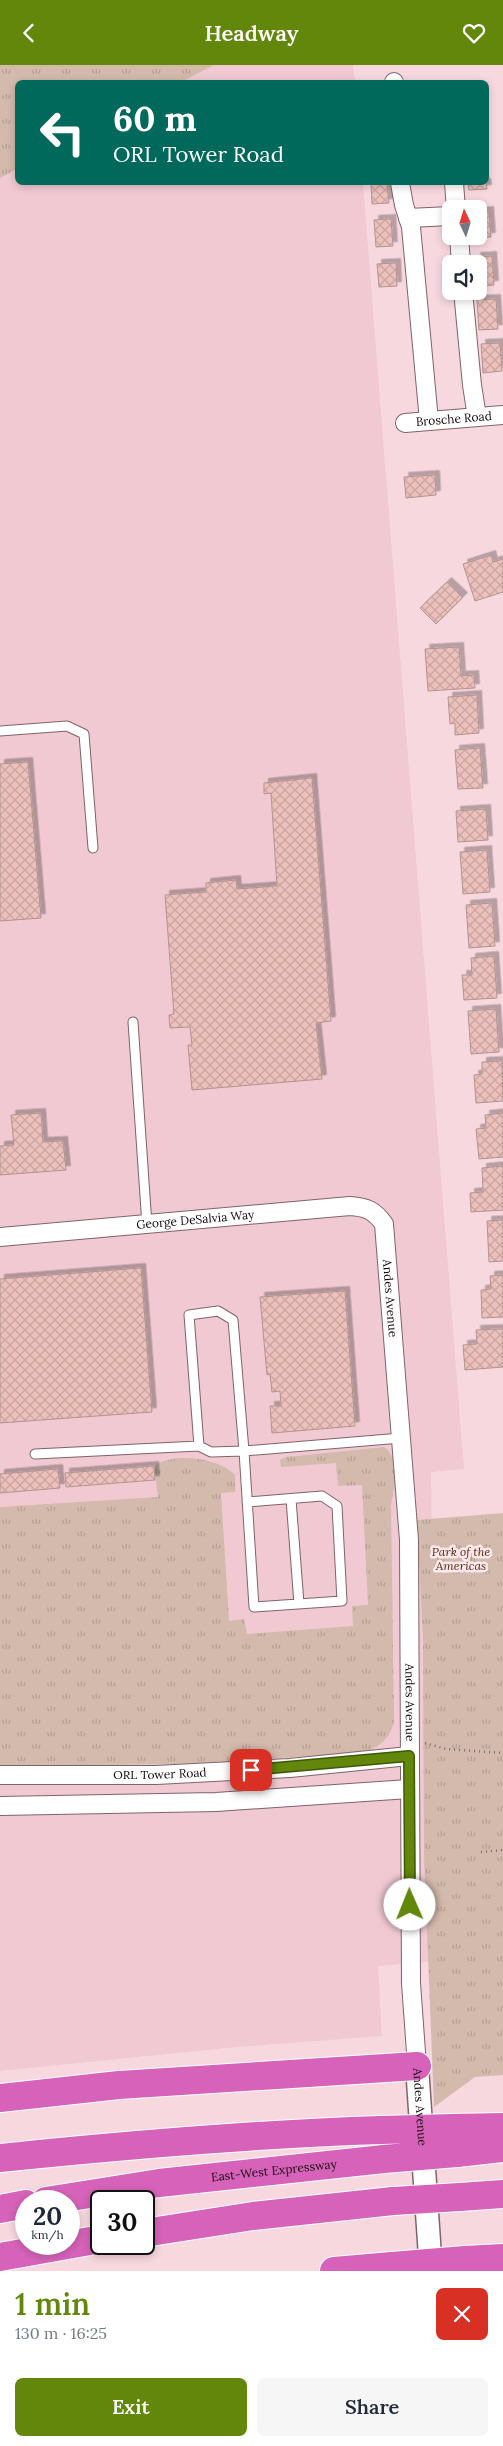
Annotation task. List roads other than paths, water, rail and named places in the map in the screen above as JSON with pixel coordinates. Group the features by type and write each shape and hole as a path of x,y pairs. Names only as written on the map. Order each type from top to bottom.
{"highway":[{"path":"0,2098 119,2085 416,2066"},
{"path":"0,2158 160,2141 282,2133 381,2131 455,2140 503,2127"},
{"name":"East-West Expressway","path":"80,2196 159,2183 384,2159 455,2140 503,2148"},
{"path":"155,2231 253,2216 393,2201 503,2194"},
{"path":"0,2209 15,2206"},
{"path":"0,2257 90,2241"},
{"path":"334,2271 503,2258"}],"street":[{"path":"400,185 411,227 430,421"},
{"path":"454,185 455,200"},
{"path":"408,218 442,217"},
{"path":"465,300 472,385 478,417"},
{"name":"Brosche Road","path":"405,423 503,415"},
{"name":"George DeSalvia Way","path":"0,1237 350,1206 365,1207 377,1213 384,1224"},
{"name":"Andes Avenue","path":"384,1224 409,1539 411,1983 431,2271"},
{"name":"ORL Tower Road","path":"0,1775 156,1775 290,1768 409,1749"},
{"path":"0,1805 216,1802 409,1789"}],"lane":[{"path":"0,731 67,726 84,734 93,848"},
{"path":"133,1022 148,1225"},
{"path":"199,1446 189,1315 218,1311 233,1320 254,1607 342,1601 337,1506 322,1496 247,1502"},
{"path":"35,1454 199,1446 211,1452 244,1451 401,1438"},
{"path":"292,1499 299,1604"}],"park label":[{"name":"Park of the Americas","path":"461,1559"}]}
